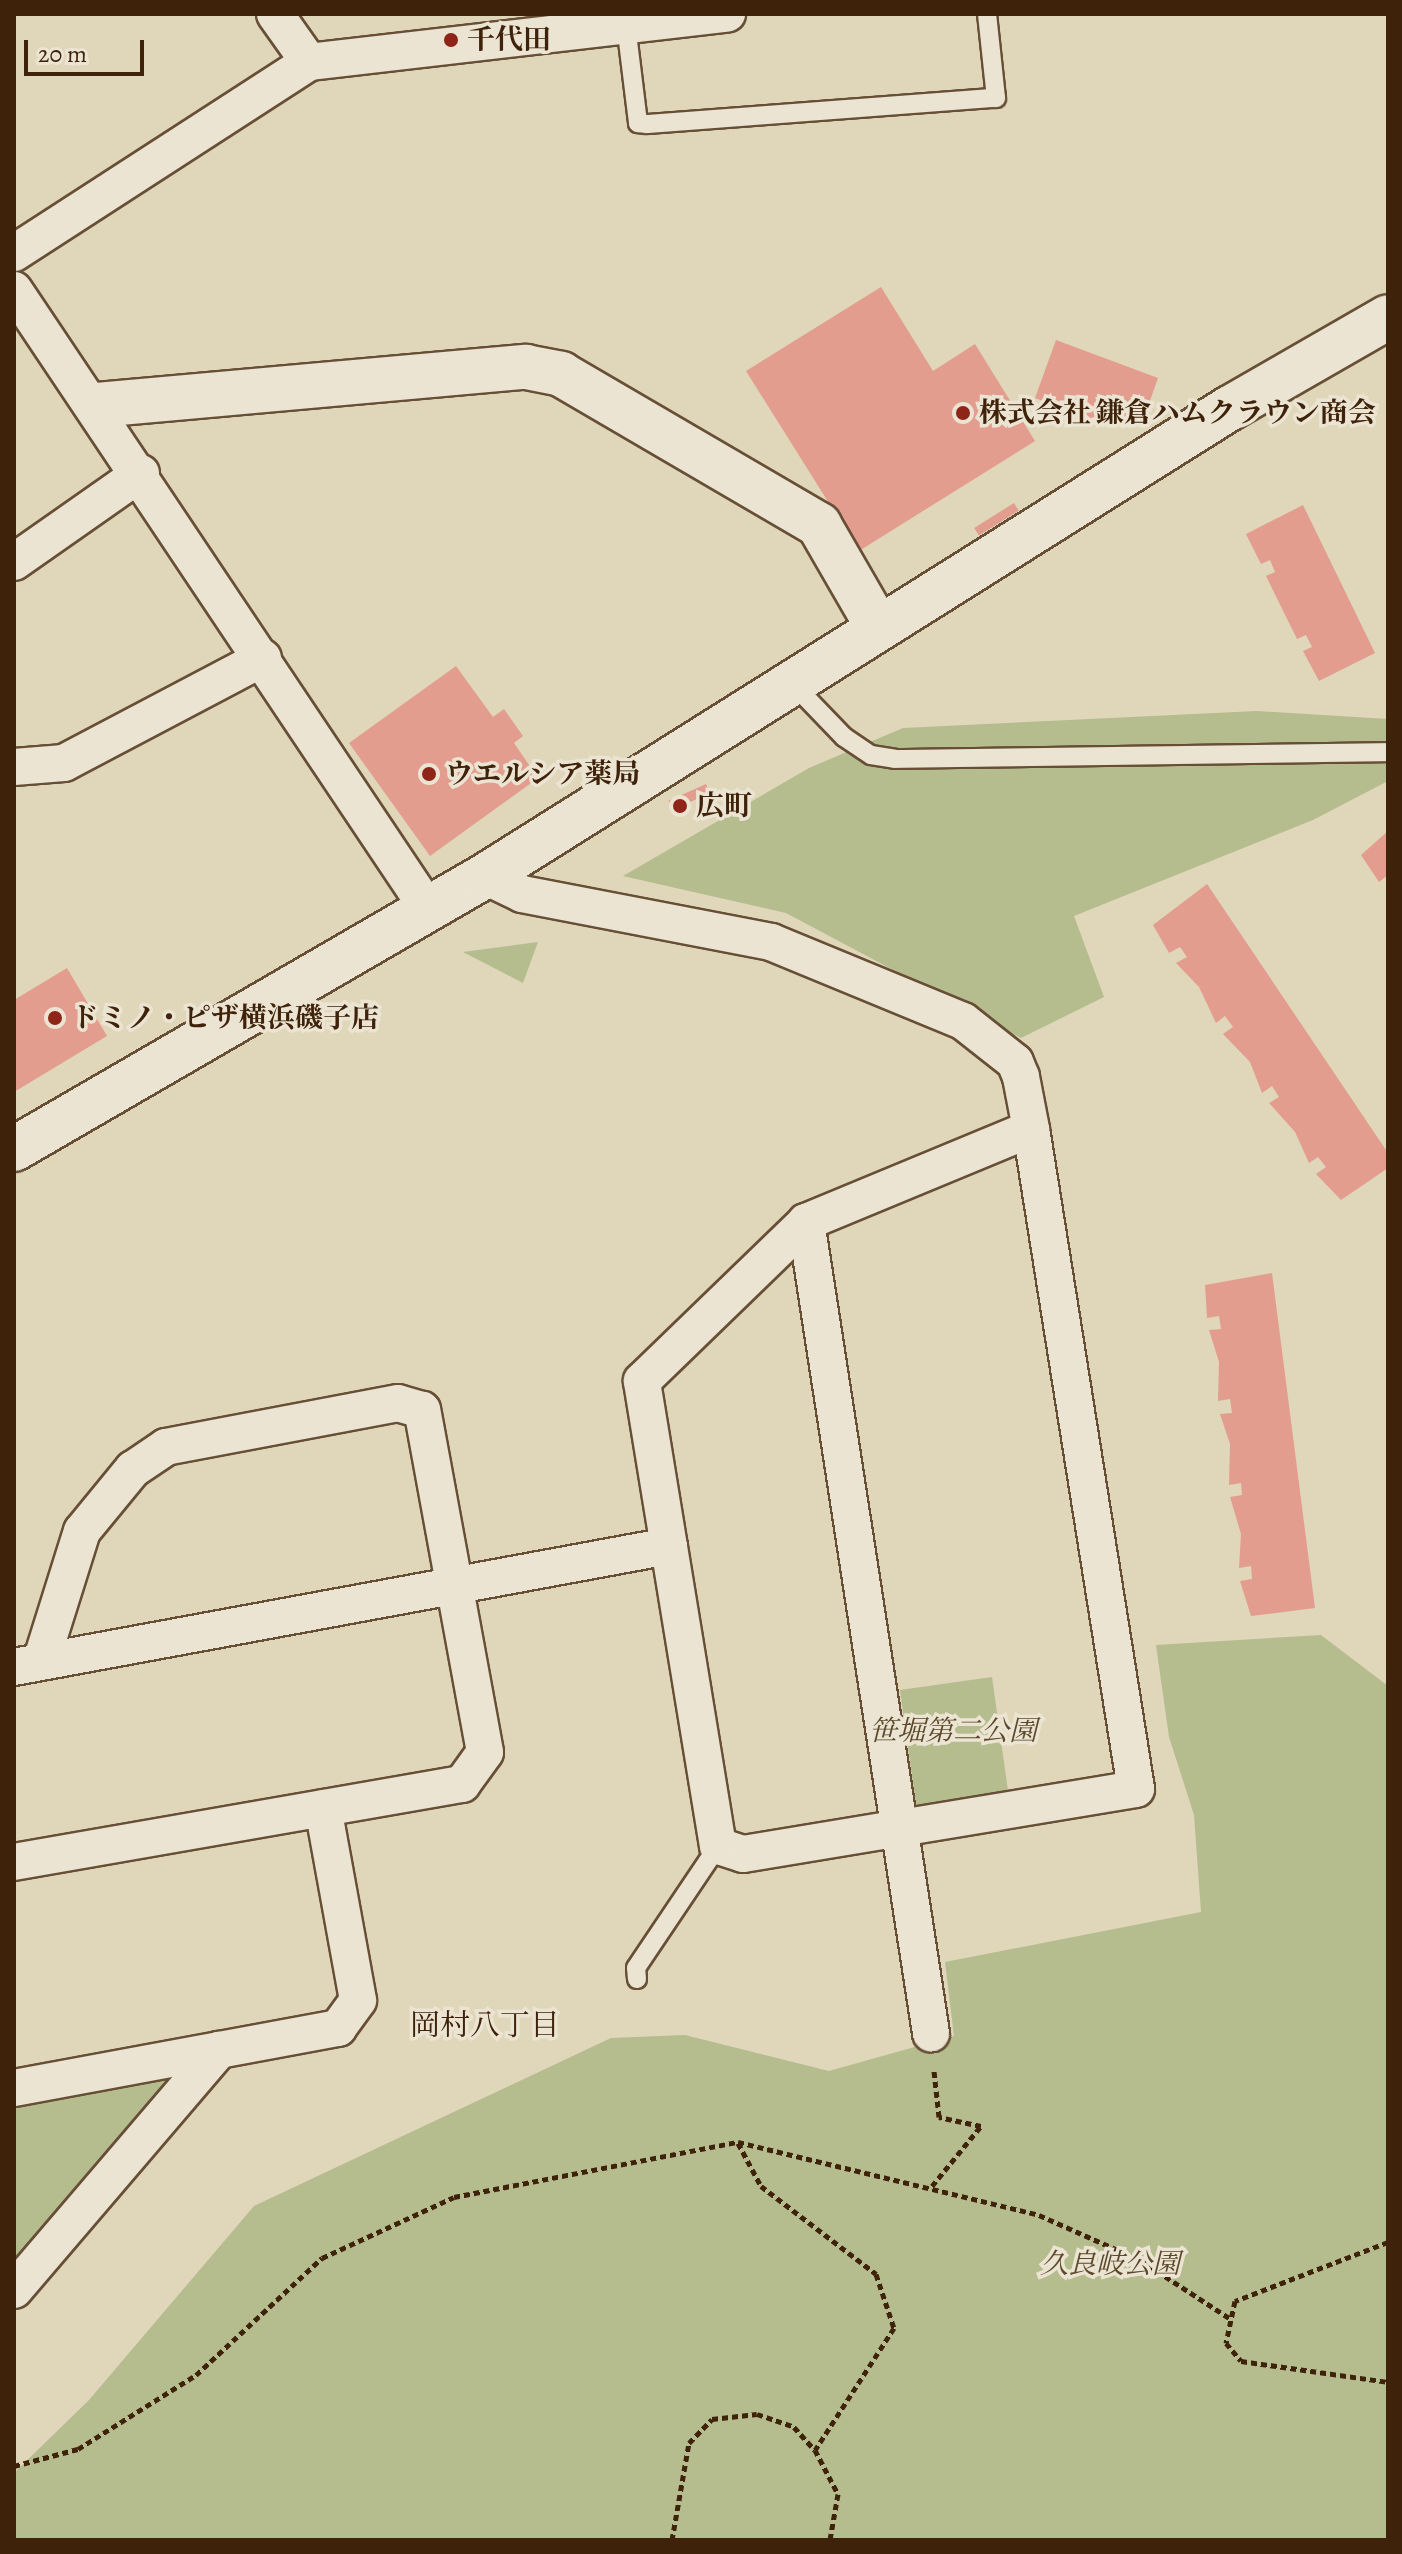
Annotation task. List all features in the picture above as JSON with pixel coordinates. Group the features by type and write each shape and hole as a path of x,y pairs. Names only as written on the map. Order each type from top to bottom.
{"street":[{"path":"275,14 309,62"},
{"path":"14,253 309,62 727,14"},
{"path":"14,290 97,405 428,909"},
{"path":"14,1149 485,876 878,627 1388,317"},
{"path":"97,405 526,367 561,374 819,525 878,627"},
{"path":"14,562 141,473"},
{"path":"14,767 64,763 263,658"},
{"path":"485,876 522,894 771,942 963,1021 1015,1062 1031,1129 1136,1789 743,1854 718,1846 642,1381 806,1222 1031,1129"},
{"path":"806,1222 903,1828 931,2033"},
{"path":"14,1862 462,1784 485,1752 422,1410 398,1403 166,1447 133,1469 82,1531 27,1665"},
{"path":"27,1665 669,1546"},
{"path":"14,2088 338,2028 358,2000 323,1808"},
{"path":"14,2290 219,2050"}],"lane":[{"path":"626,25 638,123 647,124 996,98 987,14"},
{"path":"792,683 844,737 871,755 895,759 1388,752"},
{"path":"637,1979 636,1968 718,1846"}],"path":[{"path":"931,2033 939,2117 981,2126 932,2186"},
{"path":"738,2142 761,2186 876,2274 894,2328 815,2450"},
{"path":"14,2466 78,2449 196,2375 322,2258 454,2197 738,2142 932,2186 1039,2215 1140,2260 1231,2319"},
{"path":"1388,2242 1235,2301 1226,2343 1241,2361 1388,2382"},
{"path":"672,2540 689,2443 712,2419 757,2414 794,2427 815,2450 838,2494 830,2540"}],"green space":[{"path":"1257,711 1388,719 1388,781 1313,820 1074,916 1104,997 1021,1038 786,913 623,876 809,768 903,728"},
{"path":"538,942 523,983 463,952"},
{"name":"久良岐公園","path":"1321,1635 1388,1686 1388,2540 14,2540 14,2473 89,2400 254,2206 611,2038 685,2035 829,2071 954,2036 945,1962 1201,1912 1194,1815 1169,1737 1156,1645"},
{"name":"笹堀第二公園","path":"992,1677 1010,1806 918,1819 900,1690"},
{"path":"175,2069 14,2269 14,2099"}],"building":[{"path":"881,287 933,371 975,344 1035,441 859,551 746,371"},
{"path":"1056,340 1158,378 1146,412 1113,427 1035,398"},
{"path":"1014,503 1019,511 979,536 974,528"},
{"path":"1303,505 1375,653 1319,681 1303,651 1312,647 1306,635 1297,639 1266,576 1275,572 1270,560 1261,564 1246,534"},
{"path":"456,666 493,717 504,709 523,736 514,743 538,778 430,856 349,743"},
{"path":"706,784 710,793 673,810 669,801"},
{"path":"1388,831 1388,875 1379,882 1361,855"},
{"path":"1207,884 1388,1153 1388,1168 1341,1200 1316,1174 1326,1167 1318,1157 1309,1163 1295,1132 1269,1103 1279,1097 1272,1086 1262,1093 1250,1062 1223,1034 1233,1027 1225,1016 1216,1023 1199,987 1176,963 1187,957 1180,947 1169,953 1153,925"},
{"name":"ドミノ・ピザ横浜磯子店","path":"67,968 107,1036 14,1092 14,1000"},
{"path":"1272,1273 1315,1608 1251,1616 1240,1581 1252,1579 1251,1566 1239,1568 1241,1534 1230,1497 1242,1495 1241,1483 1229,1485 1230,1444 1220,1414 1232,1413 1230,1399 1218,1401 1219,1362 1209,1330 1221,1329 1219,1316 1207,1318 1205,1285"}],"place":[{"name":"千代田","path":"451,40"},
{"name":"株式会社 鎌倉ハムクラウン商会","path":"963,413"},
{"name":"ウエルシア薬局","path":"429,774"},
{"name":"広町","path":"680,806"},
{"name":"ドミノ・ピザ横浜磯子店","path":"55,1018"}],"district":[{"name":"岡村八丁目","path":"485,2025"}]}
